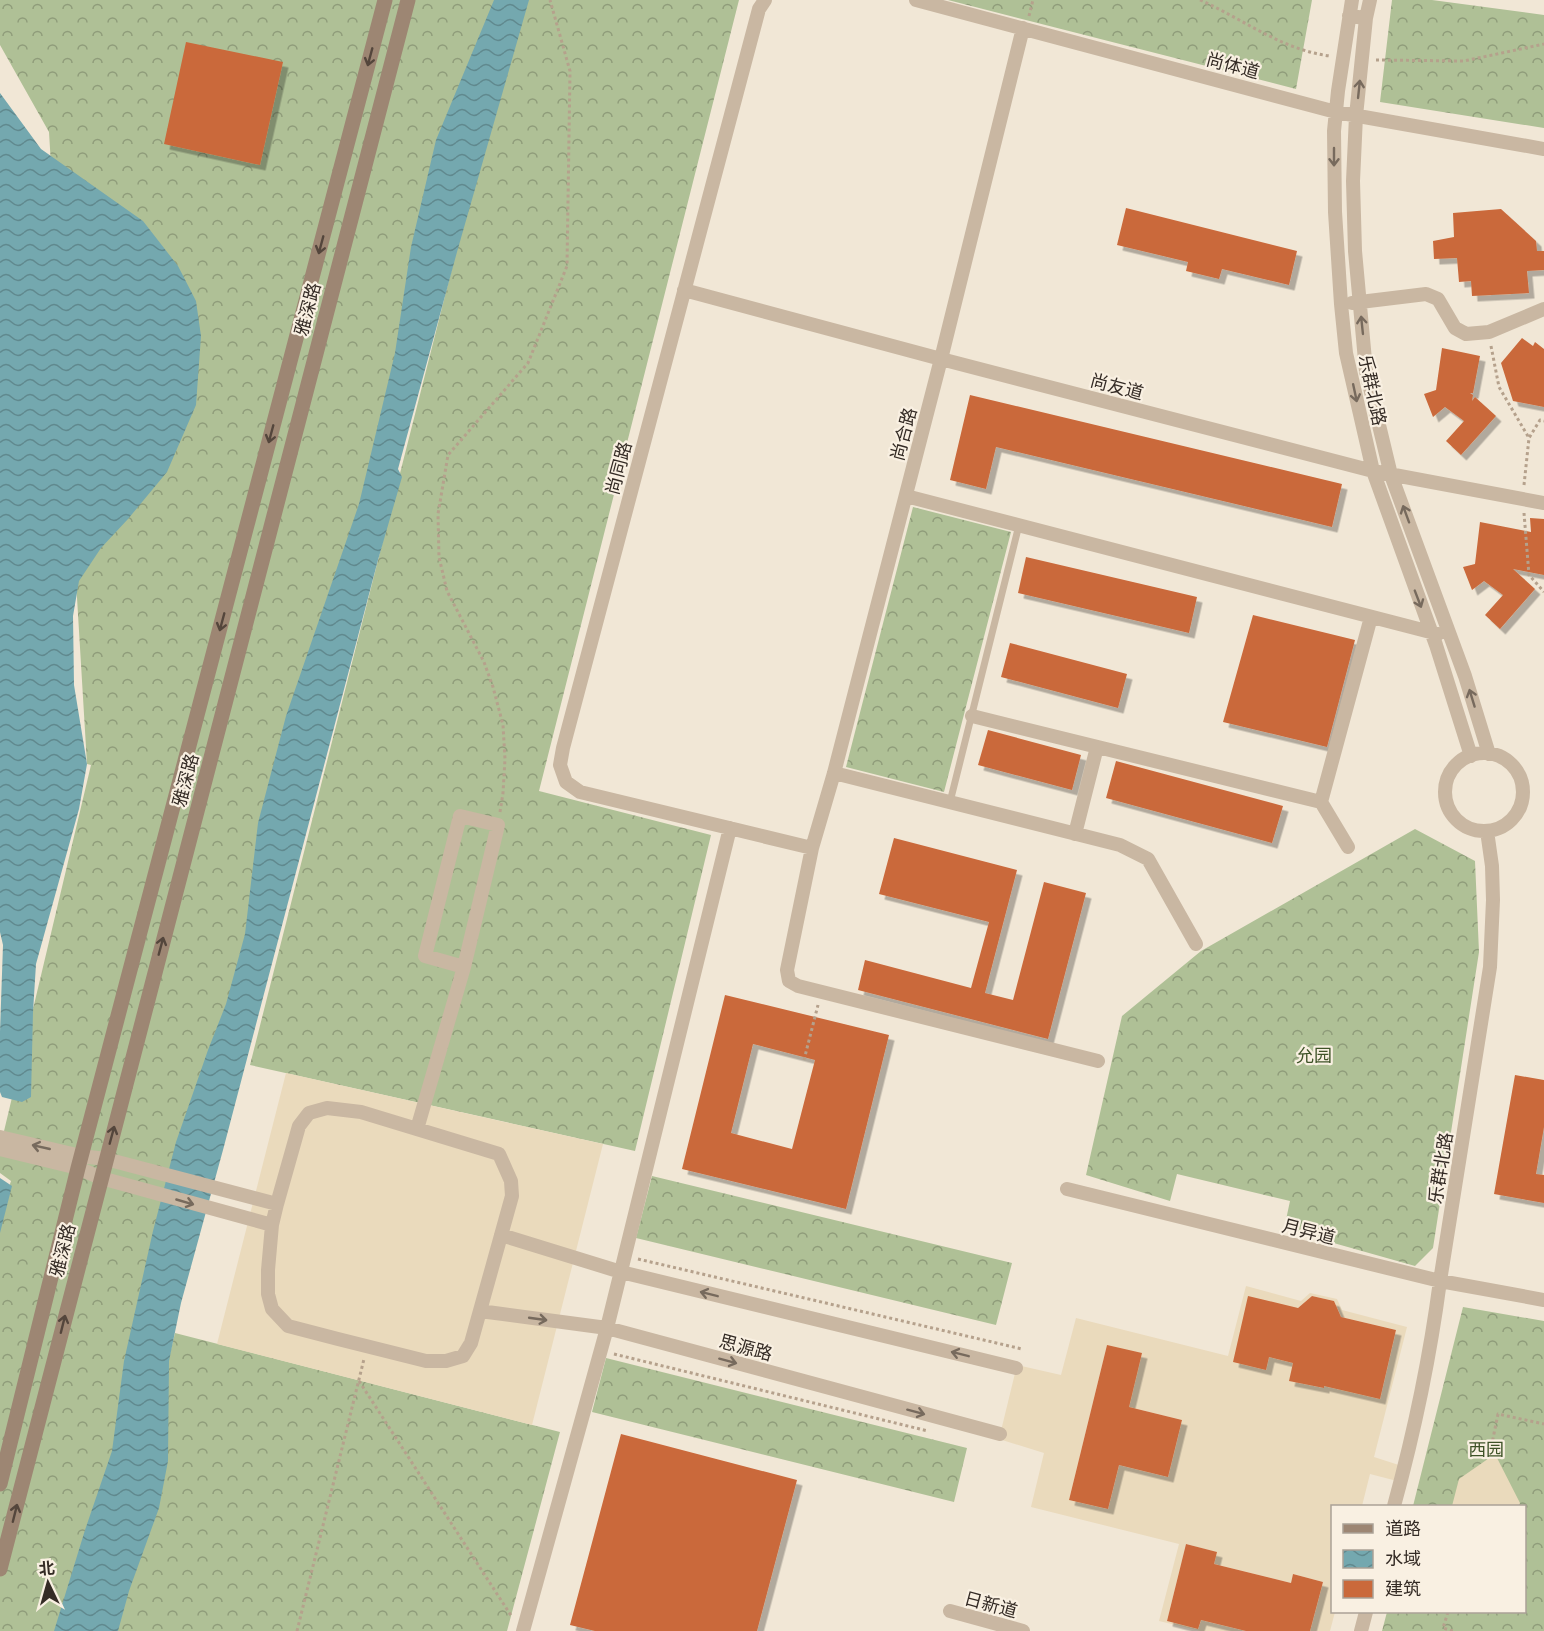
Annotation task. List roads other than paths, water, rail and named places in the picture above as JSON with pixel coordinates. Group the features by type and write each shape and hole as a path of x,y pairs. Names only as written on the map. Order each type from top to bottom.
{"main road":[{"name":"雅深路","path":"0,1484 80,1162 385,0"},
{"name":"雅深路","path":"0,1569 408,0"}],"street":[{"name":"尚同路","path":"765,0 759,9 560,765 566,782 580,792 812,848"},
{"name":"尚体道","path":"916,0 1336,112 1544,149"},
{"name":"乐群北路","path":"1352,0 1334,131 1335,212 1346,353 1373,471 1431,633 1471,756"},
{"name":"乐群北路","path":"1370,0 1366,18 1356,116 1353,181 1355,251 1366,370 1391,475 1465,676 1489,754"},
{"path":"1349,16 1366,18"},
{"name":"尚合路","path":"1023,28 906,496 834,773 812,848 787,970 789,981 798,986 1098,1061"},
{"name":"尚友道","path":"684,290 1373,471 1544,503"},
{"path":"1341,304 1426,294 1438,299 1455,328 1466,334 1489,332 1544,309"},
{"path":"906,496 1451,638"},
{"path":"1348,847 1322,802 1371,617"},
{"path":"972,716 1322,802"},
{"path":"1075,834 1097,747"},
{"path":"1489,754 1501,757 1511,764 1518,773 1523,797 1515,816 1507,824 1497,829 1476,830 1465,827 1456,820 1446,801 1445,790 1453,769 1461,761 1471,756 1489,754"},
{"path":"834,773 1120,845 1148,859 1197,944"},
{"path":"417,1129 464,968 498,825 460,816 425,956 464,968"},
{"path":"519,1626 607,1328 730,828"},
{"name":"乐群北路","path":"1394,1505 1405,1467 1434,1329 1490,967 1492,866 1486,831"},
{"path":"327,1108 361,1112 499,1154 511,1181 512,1196 471,1343 463,1356 446,1361 426,1360 288,1326 272,1309 268,1294 272,1225 277,1204 299,1126 309,1113 327,1108"},
{"path":"0,1137 80,1162 101,1178 272,1225"},
{"path":"0,1149 80,1162 106,1159 277,1204"},
{"name":"月异道","path":"1067,1189 1440,1281 1544,1300"},
{"path":"501,1235 621,1272 1016,1368"},
{"name":"思源路","path":"480,1311 607,1328 1000,1434"},
{"name":"日新道","path":"950,1611 1023,1631"},
{"path":"1361,1631 1366,1613"}],"lane":[{"path":"950,802 1019,525"}],"water":[{"path":"494,0 529,0 398,469 402,477 181,1303 169,1361 168,1461 159,1508 129,1591 118,1631 54,1631 112,1451 124,1361 153,1231 176,1142 226,1004 245,934 258,823 286,716 359,504 395,353 411,247 436,140"},
{"path":"0,93 41,149 143,221 178,266 196,301 201,336 196,405 167,472 101,548 79,581 73,616 74,685 87,764 79,809 36,964 31,1097 22,1102 2,1097 0,1092 3,945 0,932"},
{"path":"0,1178 12,1186 0,1233"}],"park label":[{"name":"允园","path":"1314,1055"},
{"name":"西园","path":"1486,1449"}]}
